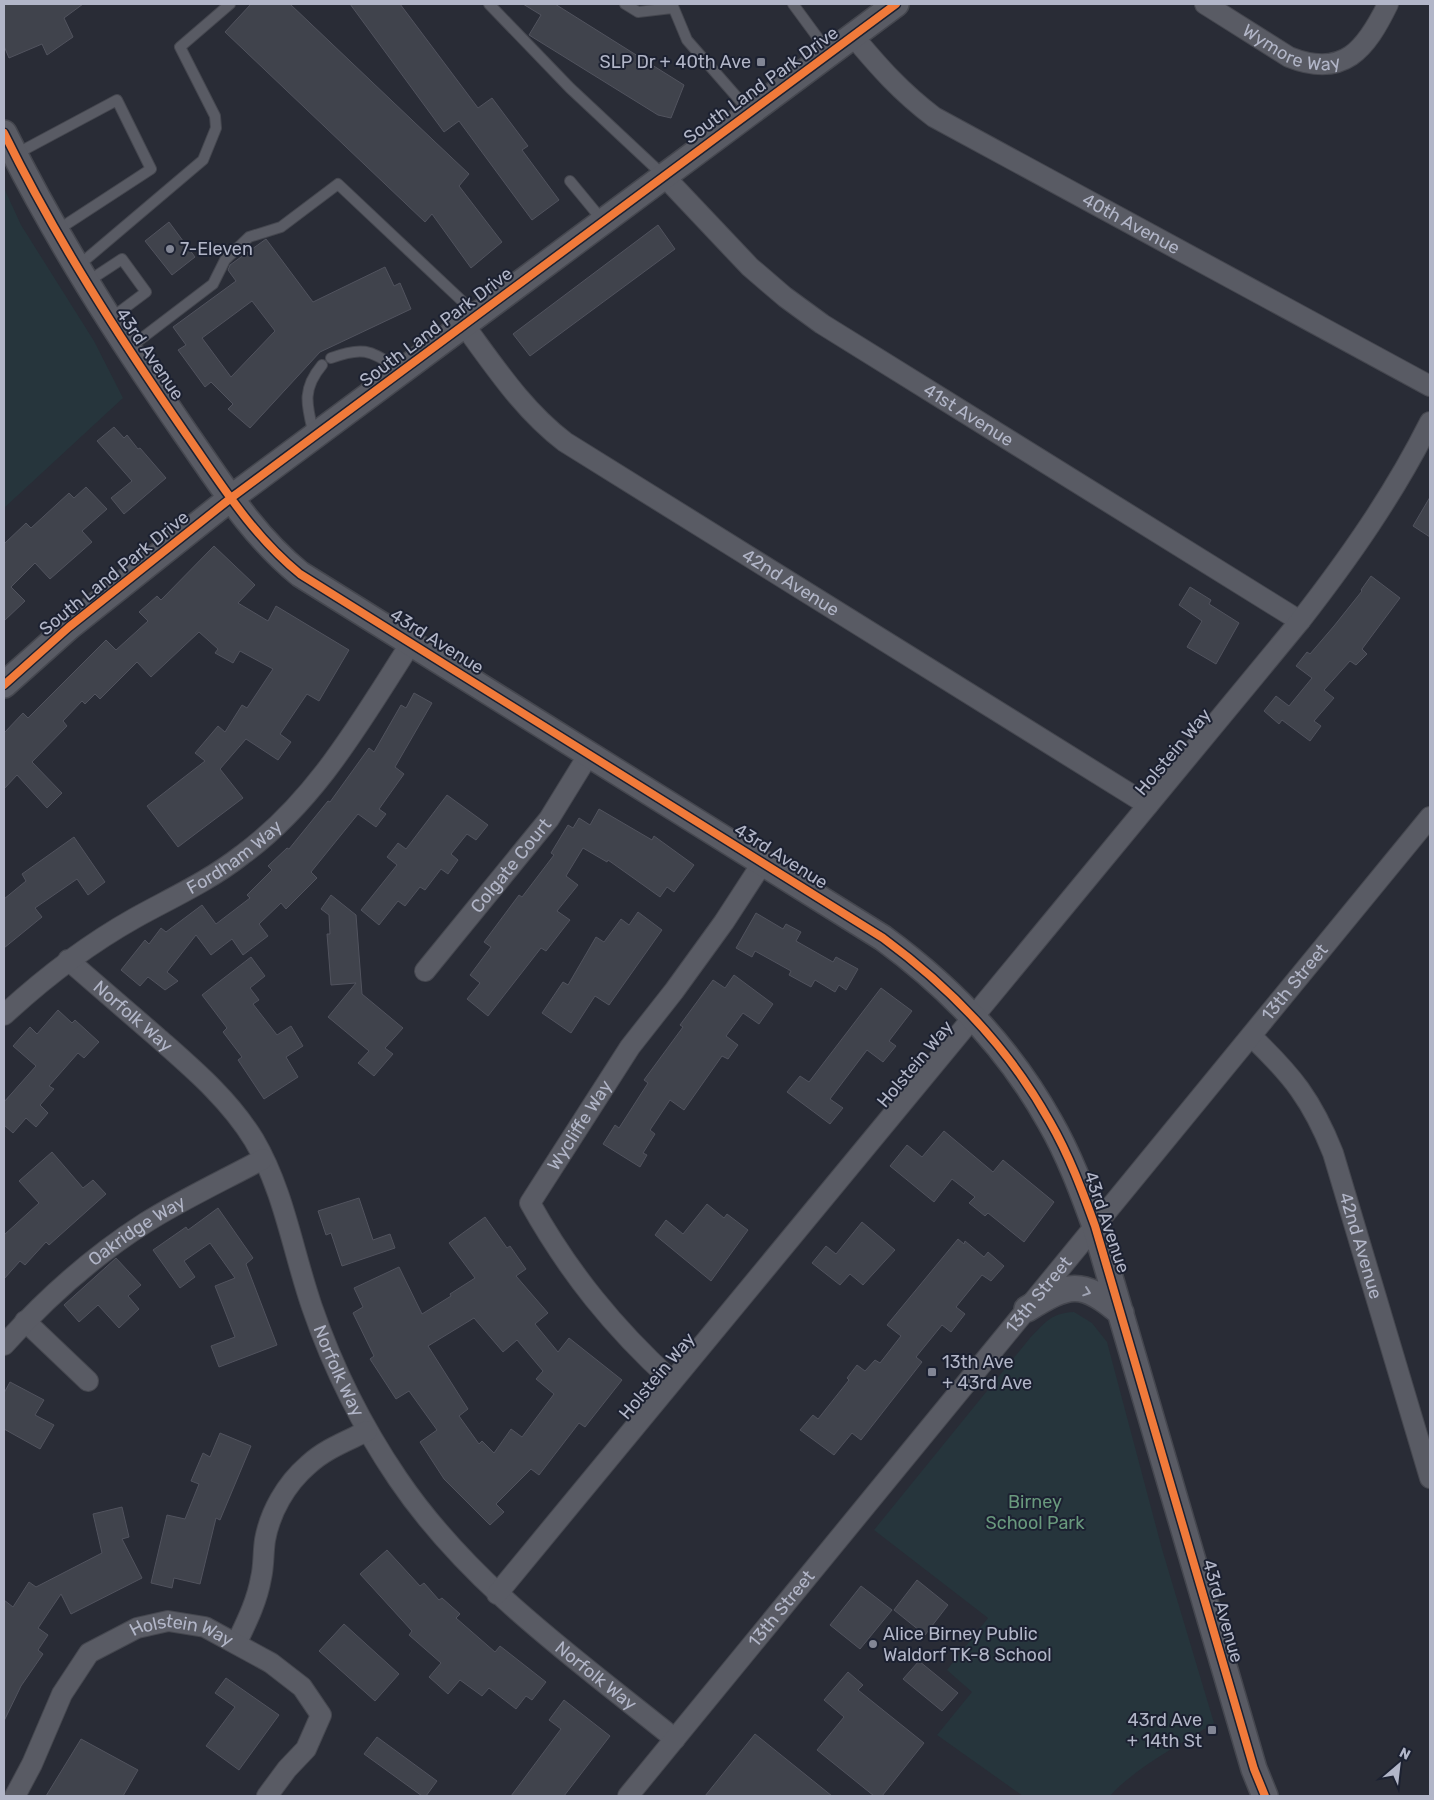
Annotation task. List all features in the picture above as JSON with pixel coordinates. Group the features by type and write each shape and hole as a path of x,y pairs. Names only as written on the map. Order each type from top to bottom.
{"street":[{"name":"South Land Park Drive","path":"4,685 69,627 231,498 603,222 663,175 896,4"},
{"name":"Wymore Way","path":"1205,4 1289,57 1304,62 1321,64 1337,62 1362,47 1372,35 1388,4"},
{"name":"40th Avenue","path":"853,36 887,78 934,117 1430,386"},
{"name":"43rd Avenue","path":"9,144 56,232 128,349 256,533 279,556 300,574 890,943 925,969 974,1017 1014,1065 1050,1122 1072,1165 1095,1226 1254,1769 1266,1796"},
{"name":"41st Avenue","path":"663,175 750,267 822,324 1300,621"},
{"name":"42nd Avenue","path":"470,320 523,405 543,425 565,442 1148,805"},
{"name":"Holstein Way","path":"497,1594 1300,621 1350,557 1379,514 1430,422"},
{"name":"Fordham Way","path":"4,1015 68,960 134,918 218,873 274,829 302,801 327,770 411,643"},
{"name":"Colgate Court","path":"425,971 549,819 589,754"},
{"name":"13th Street","path":"628,1796 1430,817"},
{"name":"Wycliffe Way","path":"672,1381 609,1319 578,1280 550,1238 530,1203 624,1055 724,922 763,862"},
{"name":"Norfolk Way","path":"68,960 195,1070 236,1114 254,1140 286,1218 311,1306 328,1351 368,1431 398,1479 427,1518 459,1556 497,1594 675,1738"},
{"name":"42nd Avenue","path":"1251,1036 1304,1092 1323,1128 1333,1153 1430,1478"},
{"name":"Oakridge Way","path":"4,1345 25,1321 78,1271 112,1245 147,1222 263,1159"},
{"path":"1027,1309 1057,1291 1069,1288 1082,1289 1094,1294 1121,1313"},
{"path":"25,1321 88,1381"},
{"name":"Holstein Way","path":"15,1796 32,1764 62,1694 89,1653 137,1628 168,1621 205,1627 237,1642 254,1605 261,1578 266,1539 279,1500 292,1481 308,1464 327,1451 368,1431"},
{"path":"237,1642 271,1663 302,1687 321,1715 306,1749 287,1769 267,1796"}],"lane":[{"path":"82,275 204,160 216,128 215,116 180,46 230,4"},
{"path":"489,4 570,88 663,175"},
{"path":"625,4 638,12 672,6 687,40 750,112"},
{"path":"793,4 829,53"},
{"path":"9,144 117,100 151,169 56,232"},
{"path":"570,181 603,222"},
{"path":"128,349 213,284 225,260 249,237 281,228 338,184 470,320"},
{"path":"82,275 122,259 146,292 109,320"},
{"path":"331,358 350,351 371,352 402,371"},
{"path":"314,436 306,398 315,373 322,365"}],"green space":[{"path":"4,188 21,225 94,341 123,398 4,508"},
{"name":"Birney School Park","path":"1074,1312 1092,1323 1107,1342 1162,1549 1214,1723 1133,1775 1110,1796 1023,1796 937,1735 972,1692 947,1670 988,1618 874,1530 1030,1338 1054,1316"}],"building":[{"path":"4,4 83,4 64,18 73,37 47,55 42,44 9,58 4,46"},
{"path":"251,4 290,4 469,174 459,186 502,242 471,268 432,214 425,222 225,32"},
{"path":"350,4 400,4 478,108 492,98 528,146 522,150 559,200 532,220 459,121 444,132"},
{"path":"523,4 555,4 684,85 671,118 658,115 529,35 541,15"},
{"name":"7-Eleven","path":"169,222 195,257 172,275 145,241"},
{"path":"658,225 675,249 530,356 513,334"},
{"path":"266,239 313,302 385,267 394,286 400,283 411,309 320,352 250,428 228,409 233,404 211,382 205,387 178,350 186,345 173,327 236,281 228,270 230,265","holes":["252,301 275,331 231,377 202,338"]},
{"path":"114,427 124,438 127,435 166,478 124,514 111,498 132,481 97,441"},
{"path":"86,487 107,509 82,531 92,542 50,579 35,563 11,587 25,601 4,621 4,544 26,523 31,528 69,493 74,498"},
{"path":"1430,497 1430,537 1413,526"},
{"path":"214,546 255,585 238,603 268,621 276,606 349,650 319,701 307,694 280,734 291,742 278,760 246,739 220,769 243,798 178,847 147,806 205,761 195,753 218,726 225,732 242,705 247,708 273,669 240,651 233,663 215,653 218,649 199,632 151,677 137,662 100,699 95,694 85,704 82,701 63,721 67,726 32,762 62,793 47,808 17,775 4,789 4,733 23,713 28,718 106,640 116,650 148,621 139,612 157,596 161,600"},
{"path":"1371,576 1400,598 1362,649 1367,654 1356,665 1350,661 1324,690 1334,698 1314,721 1321,726 1310,741 1282,720 1279,724 1264,711 1276,696 1289,706 1312,678 1296,666 1307,652 1310,654 1334,626 1362,591"},
{"path":"1190,587 1211,600 1209,604 1239,623 1216,664 1187,647 1202,621 1179,605"},
{"path":"414,693 432,703 395,767 404,774 379,809 386,814 376,827 358,814 311,872 317,878 286,909 281,903 259,924 268,936 243,955 232,939 211,955 196,935 167,972 178,981 165,990 148,977 140,986 121,970 145,940 149,944 161,928 166,932 202,905 216,924 250,898 247,895 272,870 268,866 287,848 289,849 328,801 330,802 369,748 374,752 401,705 406,708"},
{"path":"447,795 488,825 476,840 467,834 451,854 458,860 448,874 441,869 425,890 420,887 405,906 398,901 379,925 361,910 397,865 387,857 398,843 406,849"},
{"path":"599,809 652,840 654,836 694,865 674,892 667,887 660,897 608,860 607,862 583,848 566,876 578,885 557,911 570,920 546,951 541,948 488,1016 467,999 480,983 470,975 491,947 484,942 519,895 522,897 554,855 551,853 568,825 573,828 579,818 590,825"},
{"path":"74,837 105,882 88,895 77,879 35,908 42,917 4,948 4,899 26,881 22,874"},
{"path":"331,895 356,915 362,994 403,1028 385,1048 393,1054 374,1076 358,1063 369,1051 328,1017 356,983 331,985 327,934 330,934 329,915 321,909"},
{"path":"638,912 662,930 609,1005 595,996 571,1033 542,1013 563,982 568,985 596,937 604,942 621,919 629,925"},
{"path":"756,913 783,929 786,924 801,932 796,941 833,962 836,957 858,969 846,990 839,985 835,992 815,980 811,987 789,975 791,971 755,951 752,957 736,948"},
{"path":"251,957 265,976 250,988 259,1000 253,1004 277,1035 291,1026 303,1046 286,1057 298,1077 264,1099 238,1060 242,1057 223,1032 227,1028 202,995"},
{"path":"734,975 773,1004 759,1024 743,1013 726,1036 738,1045 728,1059 722,1056 684,1110 670,1100 650,1130 655,1134 643,1153 647,1155 640,1167 603,1144 615,1125 619,1128 648,1083 644,1080 683,1027 680,1025 713,980 725,988"},
{"path":"881,988 912,1011 889,1041 896,1046 883,1062 867,1050 830,1099 843,1108 830,1124 787,1092 800,1076 809,1082"},
{"path":"58,1010 72,1023 75,1020 99,1042 84,1058 78,1053 49,1086 54,1089 40,1105 48,1113 36,1127 26,1118 13,1133 4,1125 4,1102 36,1066 13,1046 30,1027 37,1034"},
{"path":"944,1131 993,1172 1003,1160 1054,1202 1024,1242 988,1213 985,1216 969,1203 975,1197 952,1179 934,1202 890,1166 907,1145 922,1157"},
{"path":"52,1152 83,1188 93,1180 106,1194 49,1245 46,1242 25,1265 20,1261 4,1279 4,1235 39,1203 19,1181"},
{"path":"359,1198 373,1240 390,1234 395,1248 342,1266 331,1233 326,1235 318,1211"},
{"path":"707,1204 724,1218 727,1214 748,1230 711,1281 655,1235 666,1220 683,1234"},
{"path":"218,1208 253,1258 246,1264 277,1345 219,1367 211,1346 235,1337 215,1286 235,1278 210,1243 184,1261 195,1277 180,1288 153,1250 186,1227 188,1230"},
{"path":"485,1217 507,1248 510,1246 526,1269 516,1276 548,1313 535,1324 558,1352 569,1338 622,1380 585,1427 579,1423 539,1475 531,1469 496,1504 504,1512 490,1525 444,1479 420,1442 437,1430 409,1391 396,1399 370,1359 374,1356 353,1313 363,1307 354,1288 399,1267 422,1314 451,1296 450,1294 475,1278 449,1243","holes":["474,1318 503,1352 517,1340 543,1371 536,1379 554,1394 522,1437 511,1429 494,1453 482,1441 479,1444 459,1416 468,1409 428,1346"]},
{"path":"862,1222 895,1250 863,1285 850,1274 840,1285 812,1263 826,1246 836,1254"},
{"path":"958,1239 964,1244 965,1241 984,1257 988,1252 1004,1266 991,1281 982,1275 956,1307 965,1314 951,1332 942,1325 916,1357 922,1362 861,1440 852,1433 834,1455 800,1430 813,1415 818,1419 849,1380 847,1378 857,1365 865,1371 875,1360 880,1363 901,1336 887,1325"},
{"path":"116,1258 141,1285 128,1296 139,1309 119,1328 98,1305 79,1322 64,1305"},
{"path":"10,1382 44,1400 35,1415 54,1425 40,1449 4,1429 4,1393"},
{"path":"220,1433 251,1446 220,1520 216,1518 200,1584 174,1578 172,1588 151,1583 167,1515 185,1519 199,1484 191,1481 203,1453 210,1457"},
{"path":"122,1507 129,1537 122,1539 142,1578 71,1614 61,1594 38,1628 48,1635 38,1650 43,1654 21,1686 4,1721 4,1600 13,1607 29,1582 36,1587 102,1553 93,1514"},
{"path":"387,1550 420,1586 424,1583 439,1600 442,1598 460,1614 456,1618 495,1652 500,1646 546,1682 532,1700 526,1696 516,1709 489,1688 482,1696 460,1680 448,1694 429,1677 441,1663 409,1635 412,1631 360,1574"},
{"path":"917,1580 948,1605 925,1635 894,1610"},
{"path":"861,1586 892,1610 860,1649 830,1625"},
{"path":"344,1624 399,1674 375,1701 319,1651"},
{"path":"919,1661 958,1693 942,1711 903,1679"},
{"path":"848,1672 863,1685 858,1690 924,1743 882,1796 874,1796 817,1750 844,1717 824,1700"},
{"path":"226,1678 279,1715 239,1770 206,1746 235,1707 215,1693"},
{"path":"564,1700 610,1736 564,1796 511,1796 561,1729 549,1720"},
{"path":"755,1734 832,1796 705,1796"},
{"path":"377,1737 437,1781 426,1796 422,1796 364,1754"},
{"path":"81,1739 138,1770 123,1796 46,1796"}],"cycle path":[{"path":"4,685 69,627 231,498 896,4"},
{"path":"4,133 45,211 89,287 137,361 238,508 283,559 300,574 883,938 932,977 955,999 977,1021 1016,1069 1034,1095 1063,1147 1095,1226 1254,1769 1265,1796"}],"place":[{"name":"SLP Dr + 40th Ave","path":"761,62"},
{"name":"7-Eleven","path":"170,249"},
{"name":"13th Ave + 43rd Ave","path":"932,1372"},
{"name":"Alice Birney Public Waldorf TK-8 School","path":"873,1644"},
{"name":"43rd Ave + 14th St","path":"1212,1730"}]}
